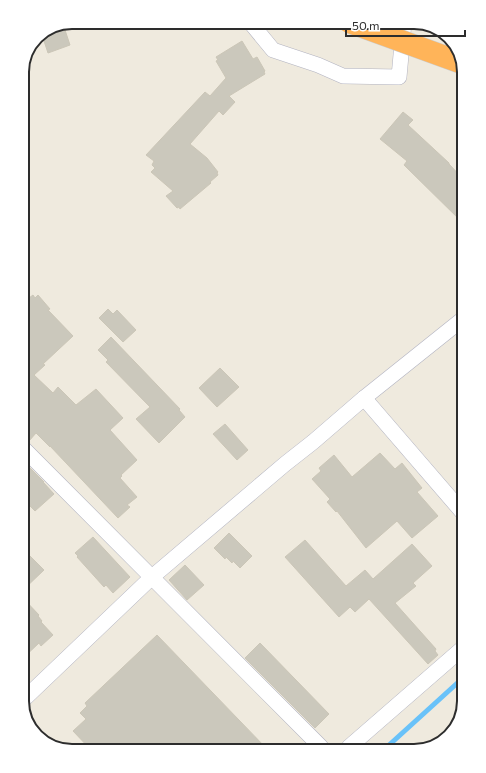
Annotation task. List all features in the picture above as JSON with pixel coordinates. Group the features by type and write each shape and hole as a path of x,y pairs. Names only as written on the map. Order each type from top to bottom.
{"highway":[{"path":"368,29 456,61"}],"street":[{"path":"256,29 273,50 318,65 343,76 399,77 403,29"},
{"path":"29,694 152,577 364,398 457,324"},
{"path":"364,398 457,506"},
{"path":"29,454 318,744"},
{"path":"352,744 457,653"}],"building":[{"path":"65,30 70,45 48,53 44,40 55,32"},
{"path":"242,41 253,59 257,57 265,71 265,74 229,96 235,102 223,115 219,111 190,144 207,158 218,172 218,175 210,182 211,183 180,209 179,207 177,208 166,196 173,191 151,172 155,168 152,165 154,161 146,155 205,92 210,96 226,78 216,61 218,60 216,57"},
{"path":"403,112 413,120 408,125 449,163 457,173 457,217 404,165 407,161 380,139"},
{"path":"33,295 35,298 38,295 50,309 48,310 73,336 43,364 45,365 34,375 53,393 58,387 76,405 96,389 123,418 110,430 137,460 121,475 122,476 120,478 137,497 127,505 130,507 118,518 36,433 29,441 29,298"},
{"path":"108,309 113,314 117,310 136,330 123,342 99,318"},
{"path":"111,337 180,409 179,410 185,417 159,443 136,419 150,407 106,362 108,360 98,350"},
{"path":"220,368 239,387 217,407 199,388"},
{"path":"225,424 248,450 237,460 213,434"},
{"path":"380,453 395,469 402,463 422,488 417,492 438,516 412,538 397,521 366,548 337,511 336,512 327,502 330,499 312,479 321,471 319,468 334,455 352,477"},
{"path":"29,467 54,494 35,511 29,505"},
{"path":"229,533 252,556 240,568 233,561 232,563 226,557 225,559 214,548"},
{"path":"93,537 130,577 113,593 106,585 104,587 75,553"},
{"path":"305,540 346,586 365,570 373,579 412,544 432,566 413,583 416,586 395,603 436,649 435,651 438,655 428,664 369,599 355,612 350,607 339,617 285,557"},
{"path":"29,555 44,570 29,584"},
{"path":"185,565 204,585 187,600 169,580"},
{"path":"29,604 39,615 38,616 42,621 41,622 53,635 41,646 39,643 29,652"},
{"path":"157,635 262,744 85,744 73,731 86,719 80,713 87,706 85,703"},
{"path":"260,643 329,714 315,728 245,658"}],"waterway":[{"path":"390,744 457,683"}]}
